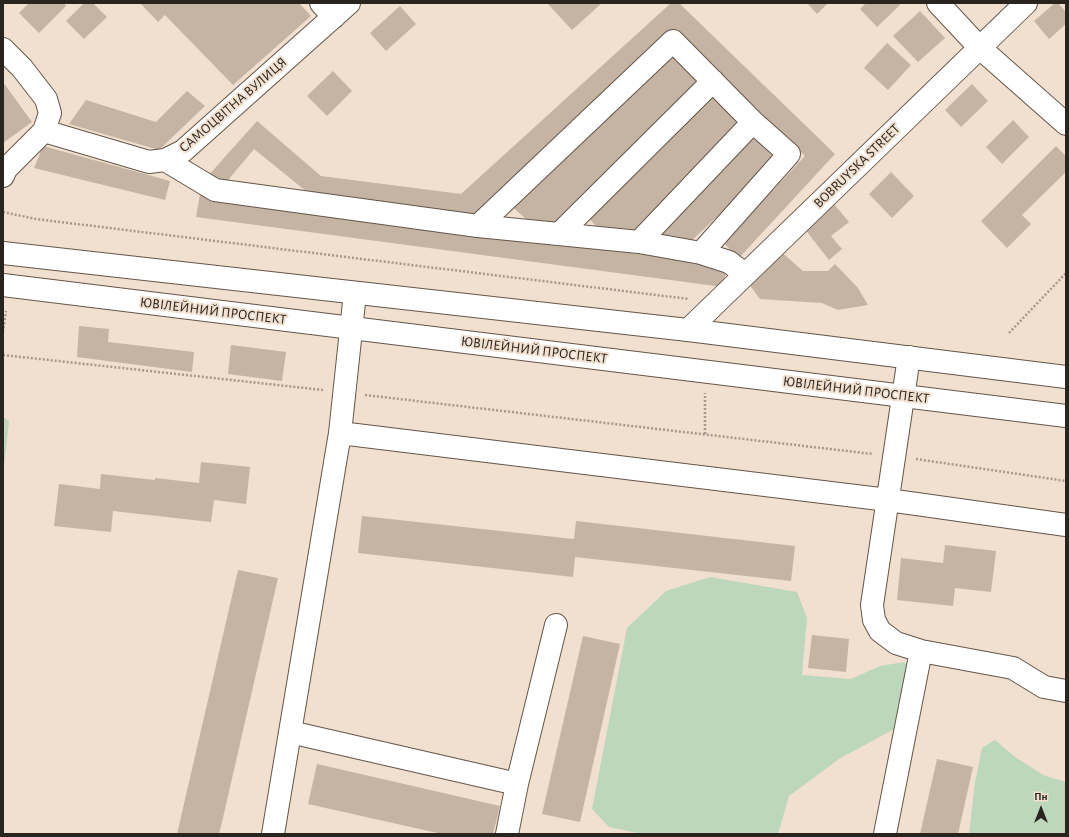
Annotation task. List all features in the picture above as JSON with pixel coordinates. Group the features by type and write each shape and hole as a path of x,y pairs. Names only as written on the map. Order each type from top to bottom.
{"main road":[{"path":"938,3 980,48 1066,124"},
{"name":"BOBRUYSKA STREET","path":"688,330 1026,3"},
{"name":"САМОЦВІТНА ВУЛИЦЯ","path":"44,132 149,162 165,160 183,152 335,8"},
{"path":"478,226 673,41 752,122 789,154 701,253"},
{"path":"3,49 22,68 46,99 50,113 44,132 6,169 3,176"},
{"path":"559,234 713,81"},
{"path":"639,242 752,122"},
{"path":"165,160 215,190 478,226 639,242 701,253 730,262 745,274"},
{"path":"3,253 688,330 1066,377"},
{"name":"ЮВІЛЕЙНИЙ ПРОСПЕКТ","path":"3,285 1066,416"},
{"path":"273,834 340,433 355,293"},
{"path":"909,357 872,605 874,620 880,631 896,643 921,651 1014,668 1044,687 1066,691"},
{"path":"340,433 888,500 1066,524"},
{"path":"507,834 517,784 556,624"},
{"path":"885,834 921,651"},
{"path":"290,732 517,784"}],"path":[{"path":"3,212 44,220 716,302"},
{"path":"1009,333 1066,272"},
{"path":"3,332 6,311"},
{"path":"3,355 894,456 1066,481"},
{"path":"705,388 705,434"}],"green space":[{"path":"3,417 9,421 3,475"},
{"path":"710,577 797,592 807,618 802,675 851,679 880,666 904,662 912,669 896,728 839,759 789,796 778,834 642,834 609,827 592,809 627,628 666,591"},
{"path":"995,740 1015,757 1043,775 1066,782 1066,834 969,834 975,783 982,748"}],"building":[{"path":"29,3 64,3 66,6 39,33 19,13"},
{"path":"84,3 93,3 107,17 84,39 66,21"},
{"path":"140,3 299,3 311,16 233,85 165,15 158,22"},
{"path":"547,3 602,3 572,30"},
{"path":"671,3 679,3 835,154 738,259 724,243 805,156 675,30 472,218 312,196 254,149 224,185 207,177 257,121 321,176 461,194"},
{"path":"807,3 828,3 817,14"},
{"path":"866,3 898,3 900,5 877,27 860,9"},
{"path":"1055,3 1058,3 1066,12 1066,24 1049,39 1034,21"},
{"path":"400,6 416,24 386,51 370,33"},
{"path":"920,11 945,38 918,62 893,36"},
{"path":"887,43 911,65 888,90 864,68"},
{"path":"673,52 700,81 552,226 526,219 509,204"},
{"path":"333,71 352,91 327,116 307,96"},
{"path":"3,82 32,122 3,143"},
{"path":"972,84 988,101 961,127 945,110"},
{"path":"187,91 205,106 159,150 69,124 86,100 156,122"},
{"path":"710,94 742,123 629,235 600,231 588,217"},
{"path":"1013,120 1029,137 1002,164 986,147"},
{"path":"755,133 776,161 688,244 654,231"},
{"path":"43,146 170,181 165,200 34,168"},
{"path":"1056,146 1066,156 1066,172 1022,215 1031,224 1007,248 981,221"},
{"path":"891,172 914,196 892,218 869,194"},
{"path":"200,194 727,266 723,287 196,217"},
{"path":"834,204 849,222 831,236 842,249 829,260 804,228"},
{"path":"779,250 803,271 828,271 835,264 858,288 868,305 838,310 822,303 760,299 746,280"},
{"path":"79,326 109,329 108,342 194,352 192,372 77,357"},
{"path":"231,345 286,352 282,381 228,374"},
{"path":"201,462 250,467 246,504 214,500 211,522 113,511 111,532 54,526 59,484 100,489 101,474 199,483"},
{"path":"362,516 574,539 576,521 795,546 791,581 575,557 573,577 358,553"},
{"path":"945,545 996,551 991,592 955,588 953,606 897,600 901,558 943,563"},
{"path":"238,570 278,578 222,822 219,834 177,834"},
{"path":"812,635 849,639 846,672 808,668"},
{"path":"583,636 620,644 580,822 542,814"},
{"path":"937,759 973,767 958,834 920,834"},
{"path":"317,764 500,806 493,834 442,834 308,804"}]}
